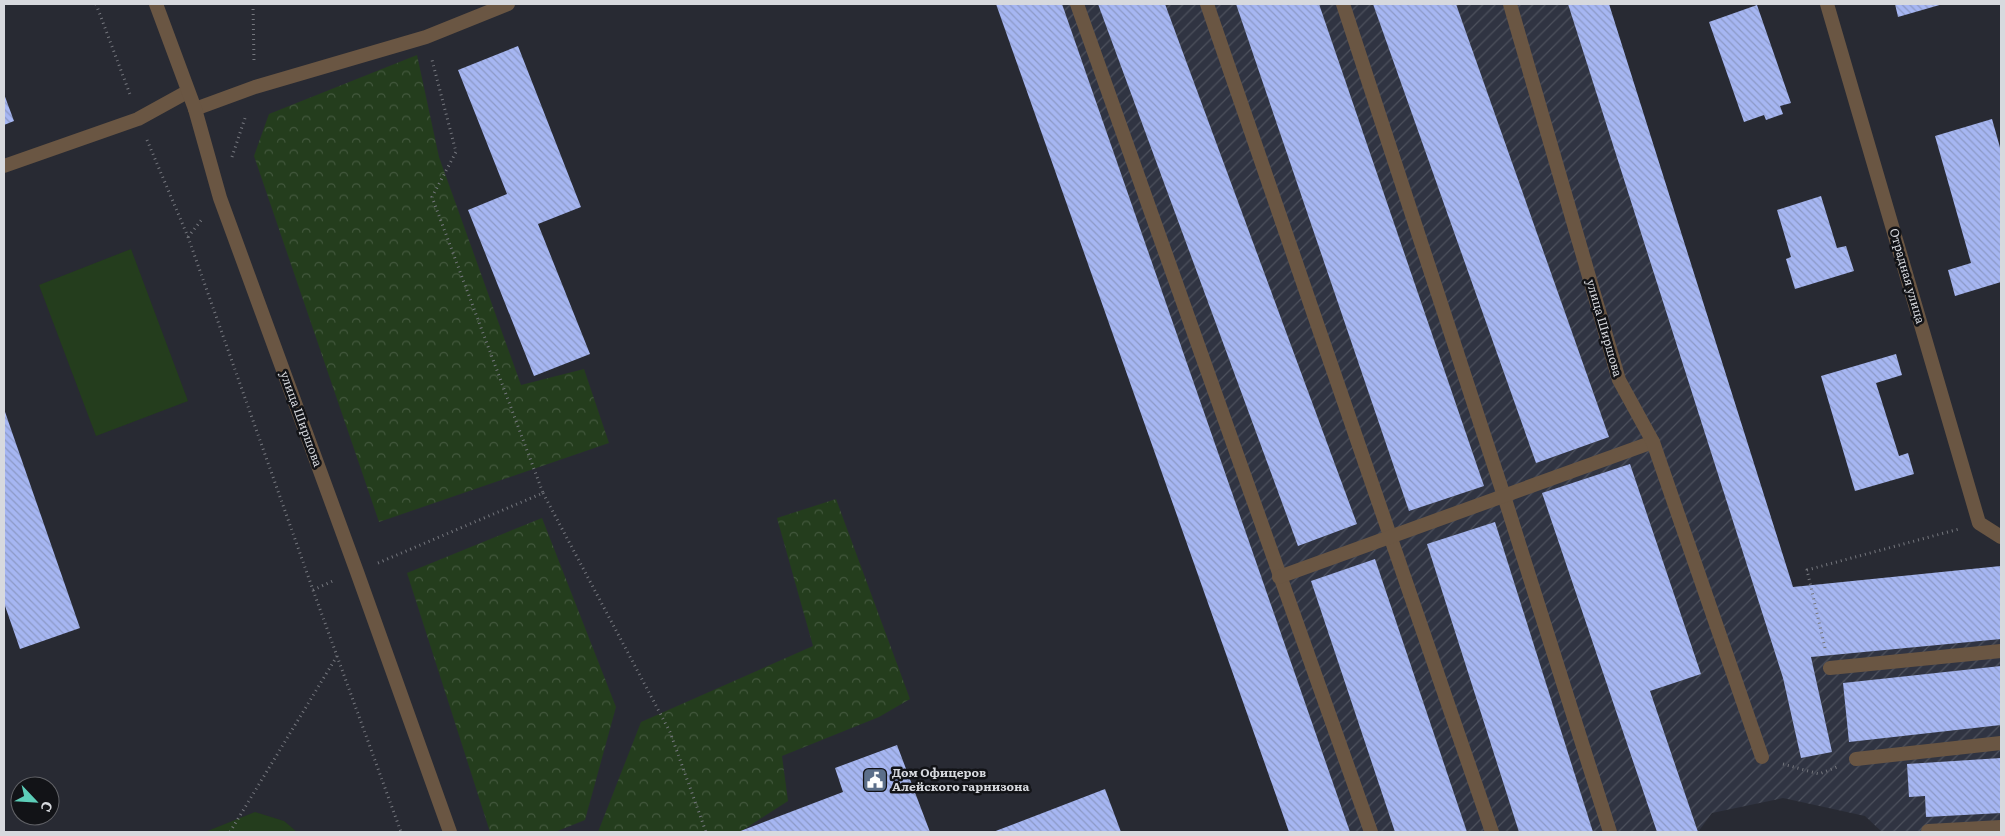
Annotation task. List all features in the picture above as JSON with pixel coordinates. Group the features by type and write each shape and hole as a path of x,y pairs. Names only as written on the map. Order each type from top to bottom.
{"street":[{"name":"улица Ширшова","path":"156,4 195,109 220,198 450,832"},
{"path":"195,109 255,87 426,36 508,4"},
{"path":"1077,4 1371,832"},
{"path":"1207,4 1492,832"},
{"path":"1343,4 1504,496 1610,832"},
{"name":"улица Ширшова","path":"1510,4 1619,380 1653,442 1762,757"},
{"name":"Отрадная улица","path":"1827,4 1979,523"},
{"path":"4,166 138,119 188,92"},
{"path":"1280,577 1653,442"},
{"path":"1979,523 2001,536"},
{"path":"1830,668 2001,651"},
{"path":"1856,759 2001,742"},
{"path":"1928,831 2001,827"}],"path":[{"path":"96,4 138,119 188,237 313,590 402,832"},
{"path":"231,161 255,87 253,4"},
{"path":"426,36 456,152 432,197 543,493 670,732 706,832"},
{"path":"188,237 220,198"},
{"path":"313,590 543,493"},
{"path":"1830,668 1807,570 1979,523"},
{"path":"230,832 337,656"},
{"path":"1762,757 1818,774 1856,759"}],"shaded area":[{"path":"1006,4 1609,4 1793,587 2001,566 2001,832 1882,832 1865,816 1783,798 1712,813 1698,832 1289,832 1113,333"}],"green space":[{"path":"417,55 439,157 521,385 584,369 609,443 379,522 254,156 269,114"},
{"path":"131,249 188,401 96,436 39,285"},
{"path":"836,499 910,699 879,717 782,756 788,801 740,832 598,832 641,722 813,646 777,518"},
{"path":"542,518 616,707 585,820 555,832 490,832 407,573"},
{"path":"255,812 284,821 297,832 205,832"}],"building":[{"path":"996,4 1062,4 1350,832 1289,832"},
{"path":"1098,4 1165,4 1357,524 1298,546"},
{"path":"1236,4 1319,4 1484,486 1409,511"},
{"path":"1373,4 1456,4 1609,437 1536,463"},
{"path":"1568,4 1609,4 1793,587 2001,566 2001,639 1811,657 1832,752 1801,758 1783,678"},
{"path":"1895,4 1943,4 1898,17"},
{"path":"1757,5 1791,103 1780,106 1783,114 1766,120 1764,115 1744,122 1709,22"},
{"path":"518,46 581,207 538,224 590,354 534,376 468,210 507,194 458,70"},
{"path":"4,94 14,121 4,125"},
{"path":"1992,119 2001,151 2001,282 1955,296 1948,270 1971,263 1935,136"},
{"path":"1821,196 1837,248 1846,246 1854,271 1795,289 1786,259 1791,257 1777,210"},
{"path":"1896,354 1902,375 1876,383 1899,456 1908,453 1914,474 1855,491 1821,376"},
{"path":"4,409 80,628 20,649 4,603"},
{"path":"1630,464 1701,674 1650,691 1698,832 1657,832 1542,493"},
{"path":"1495,522 1593,832 1519,832 1427,544"},
{"path":"1375,559 1467,832 1395,832 1311,581"},
{"path":"2001,666 2001,725 1849,742 1843,683"},
{"name":"Дом Офицеров Алейского гарнизона","path":"897,745 930,832 738,832 843,792 835,768"},
{"path":"2001,758 2001,813 1926,817 1925,796 1909,797 1907,764"},
{"name":"Дом Офицеров Алейского гарнизона","path":"1105,789 1121,832 993,832"}],"place":[{"name":"Дом Офицеров Алейского гарнизона","path":"875,780"}]}
